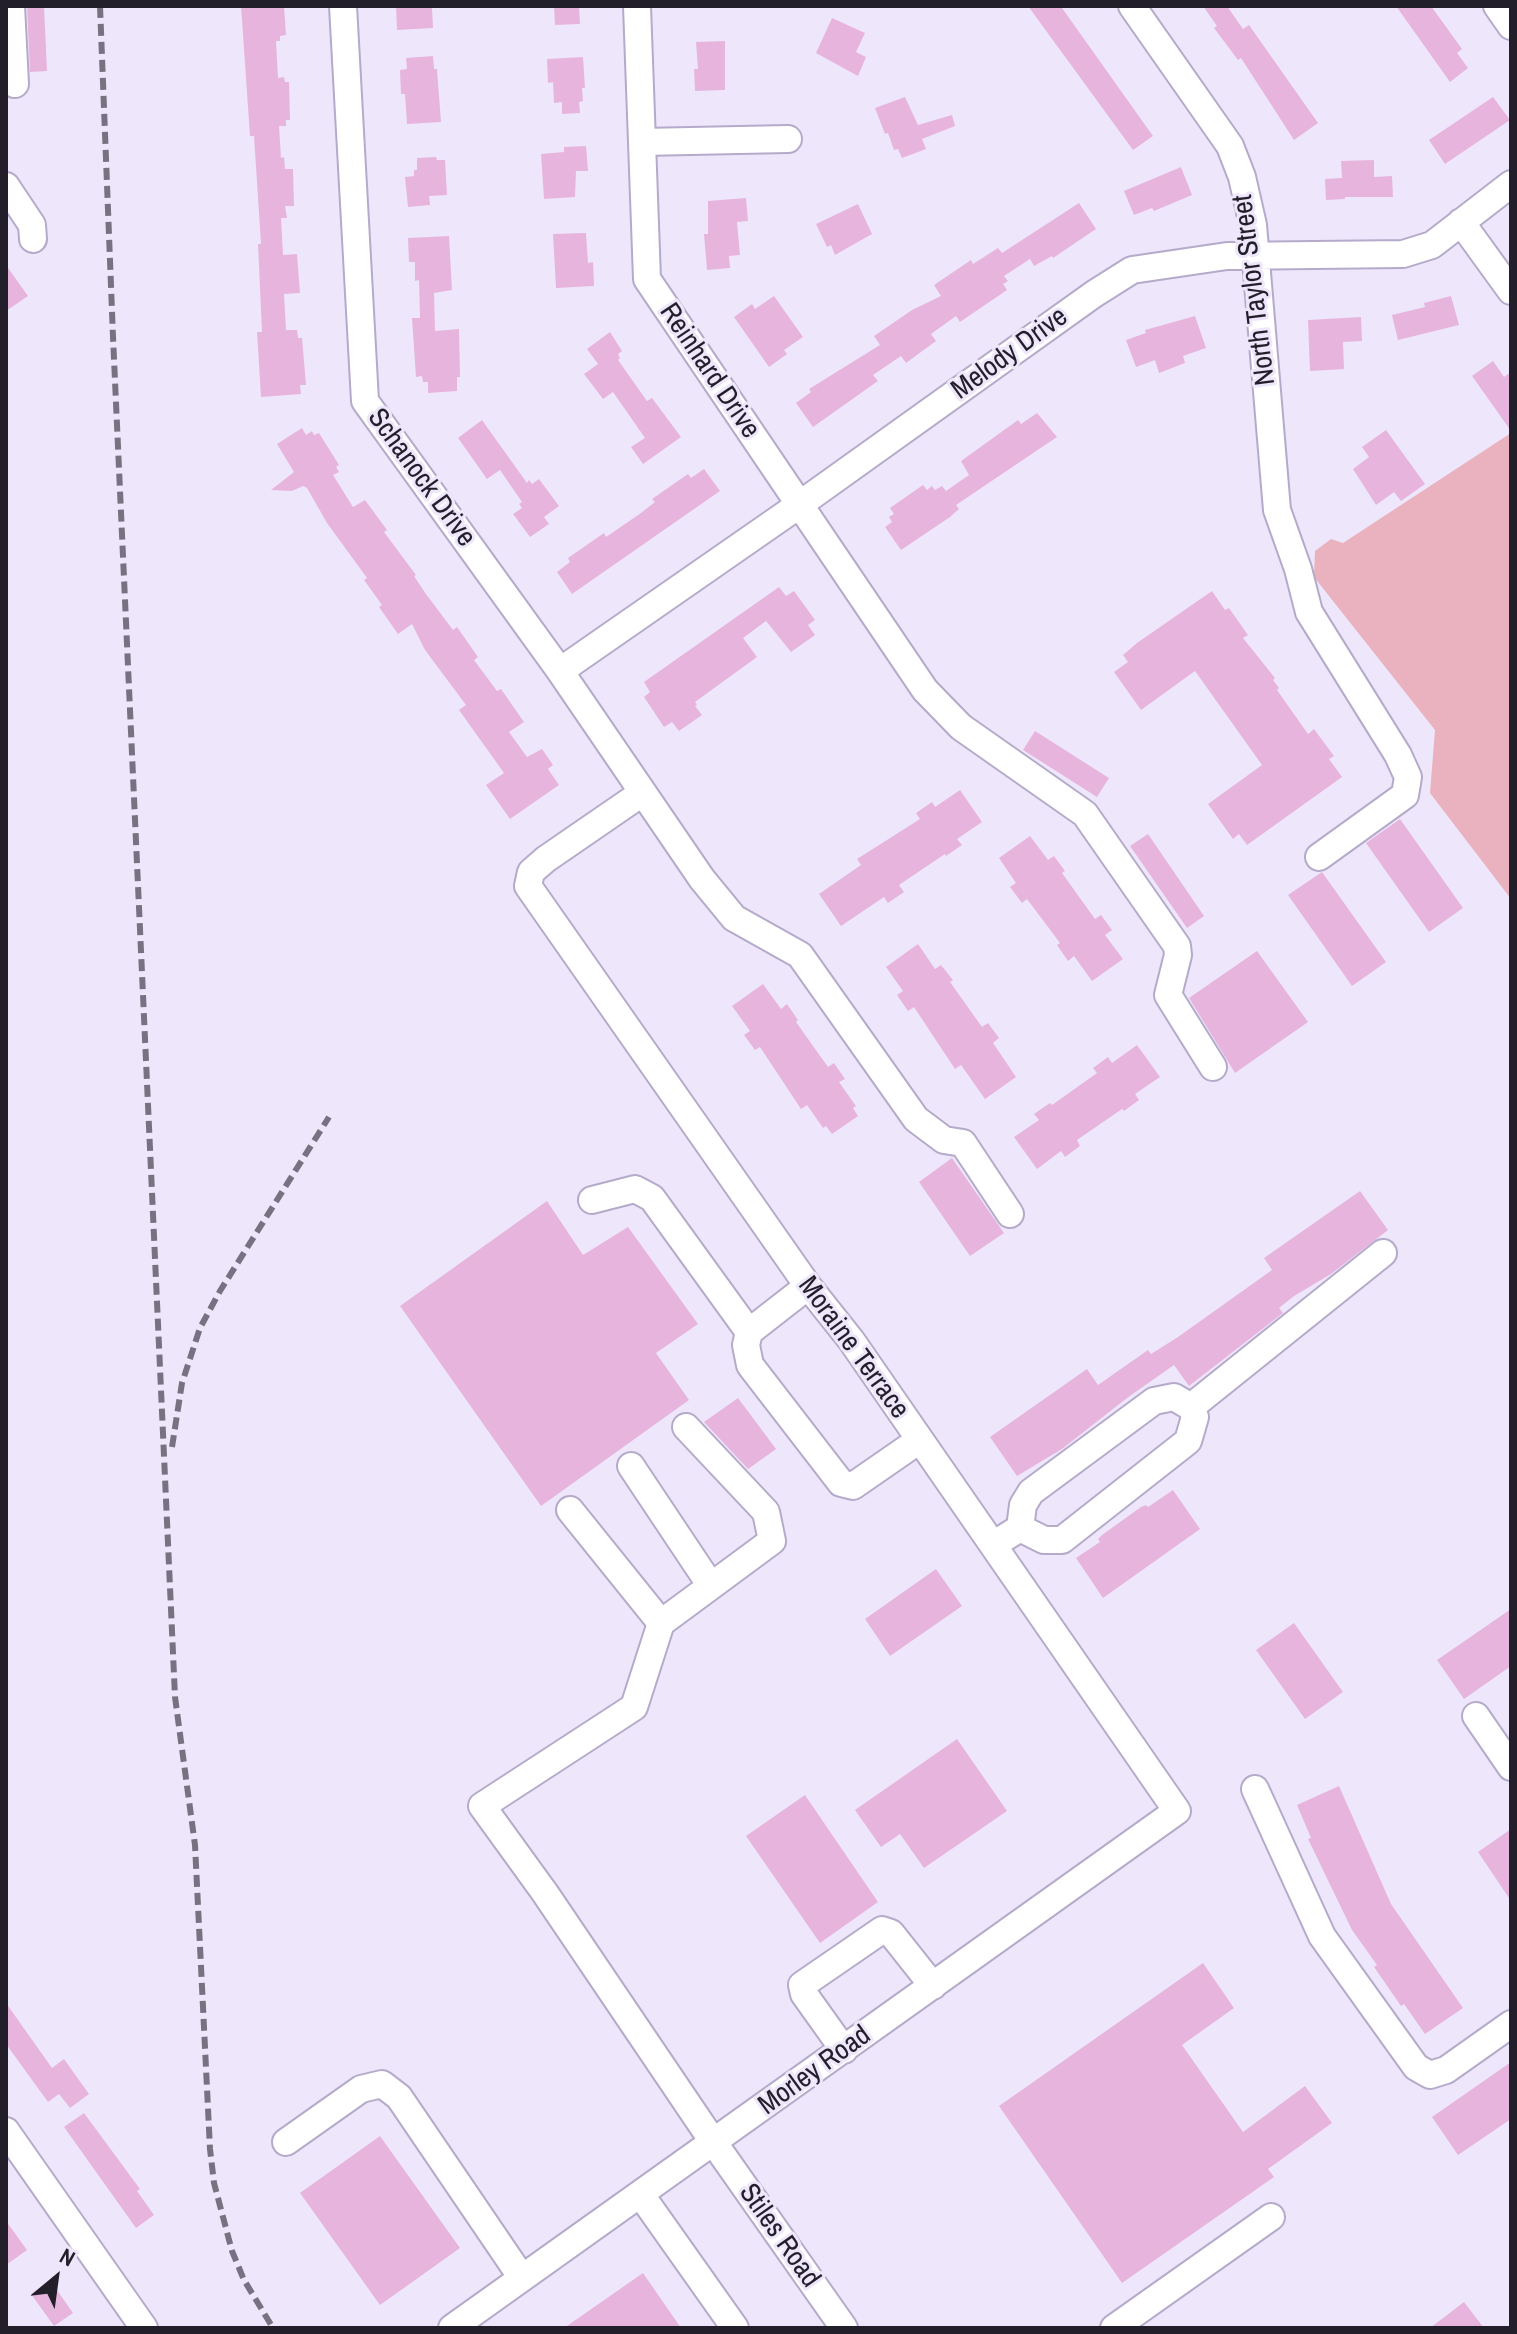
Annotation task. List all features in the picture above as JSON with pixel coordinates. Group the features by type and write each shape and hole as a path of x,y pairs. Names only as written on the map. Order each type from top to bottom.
{"street":[{"path":"11,6 15,84"},
{"name":"Schanock Drive","path":"343,6 365,401 560,671 702,879 734,918 800,955 916,1119 944,1140 963,1143 1010,1214"},
{"name":"Reinhard Drive","path":"637,6 647,279 925,690 961,727 1085,814 1177,946 1178,955 1168,995 1213,1067"},
{"name":"North Taylor Street","path":"1132,6 1230,146 1242,177 1253,225 1277,510 1309,612 1398,755 1408,777 1405,795 1319,857"},
{"path":"1497,6 1511,26"},
{"path":"642,142 788,139"},
{"name":"Melody Drive","path":"560,671 1132,270 1183,261 1256,256 1403,254 1432,245 1511,184"},
{"path":"6,186 32,225 33,239"},
{"path":"1461,222 1511,291"},
{"name":"Moraine Terrace","path":"642,793 572,839 531,872 528,886 808,1286 851,1340 1177,1811"},
{"path":"592,1200 635,1189 652,1198 749,1332"},
{"path":"1191,1407 1383,1253"},
{"path":"808,1286 749,1332 746,1345 750,1365 841,1483 853,1486 918,1441"},
{"path":"1174,1397 1191,1407 1195,1417 1188,1441 1062,1540 1044,1540 1020,1528 1023,1505 1031,1492 1154,1401 1174,1397"},
{"path":"570,1510 661,1623 772,1541 766,1512 686,1427"},
{"path":"631,1466 711,1586"},
{"path":"993,1545 1020,1528"},
{"name":"Stiles Road","path":"661,1623 634,1707 482,1806 844,2328"},
{"path":"1476,1716 1511,1767"},
{"path":"1255,1789 1322,1936 1416,2067 1430,2075 1446,2070 1511,2024"},
{"name":"Morley Road","path":"452,2328 1177,1811"},
{"path":"844,2050 804,1994 802,1985 882,1930 891,1933 933,1986"},
{"path":"286,2142 361,2089 382,2084 399,2097 522,2278"},
{"path":"6,2131 144,2328"},
{"path":"641,2195 735,2328"},
{"path":"1114,2328 1271,2217"}],"shaded area":[{"path":"1511,433 1511,899 1430,793 1435,730 1314,577 1315,551 1331,539 1343,543"}],"building":[{"path":"27,6 44,6 47,71 30,72"},
{"path":"241,6 284,6 286,35 276,41 278,78 284,77 285,82 289,82 290,120 286,120 286,126 279,126 281,158 284,157 285,169 293,169 294,206 285,206 287,218 281,218 283,255 297,254 300,293 284,294 286,330 297,330 298,338 302,338 306,385 300,385 301,394 261,397 257,332 262,332 258,244 261,244"},
{"path":"396,6 429,6 432,8 433,28 397,30"},
{"path":"554,6 579,6 580,24 555,25"},
{"path":"1028,6 1065,6 1062,8 1153,136 1133,150"},
{"path":"1203,6 1227,6 1243,29 1249,25 1318,123 1294,140 1241,58 1238,60 1214,28 1217,26"},
{"path":"1396,6 1431,6 1462,49 1457,53 1468,68 1450,82"},
{"path":"832,18 865,33 856,52 866,57 858,76 816,53"},
{"path":"725,41 725,90 695,91 694,69 698,69 696,42"},
{"path":"433,56 434,69 437,69 441,122 407,124 400,70 407,69 406,58"},
{"path":"583,57 585,88 582,88 583,101 579,102 580,113 562,114 562,102 554,103 553,82 548,83 547,59"},
{"path":"905,97 918,125 952,115 955,126 922,139 926,149 902,158 898,149 894,150 888,133 885,134 875,108"},
{"path":"1493,97 1510,120 1445,164 1429,140"},
{"path":"586,146 588,171 576,171 575,197 544,199 541,154 564,152 564,147"},
{"path":"436,157 437,160 445,160 447,195 429,196 430,205 408,207 405,177 414,176 417,158"},
{"path":"1374,160 1374,177 1392,176 1393,197 1326,200 1325,179 1342,178 1341,161"},
{"path":"1181,167 1192,195 1154,211 1152,208 1134,215 1124,191"},
{"path":"746,198 748,221 737,222 740,255 729,256 730,268 707,270 704,234 708,234 708,201"},
{"path":"1079,203 1096,229 1053,258 1034,266 1030,259 1004,276 1008,281 1003,284 1007,290 960,322 956,316 931,334 936,341 906,363 901,356 873,375 878,381 813,427 796,403 811,392 809,389 880,345 874,336 912,310 941,296 934,285 971,260 973,264 998,248 1002,253"},
{"path":"858,204 872,234 835,255 831,245 827,247 816,224"},
{"path":"586,233 588,263 593,262 594,286 556,288 553,234"},
{"path":"449,236 452,290 434,293 435,331 459,329 460,377 457,377 457,391 428,393 428,382 423,382 422,376 416,377 412,318 420,318 419,280 415,281 415,262 409,262 408,238"},
{"path":"6,265 28,296 6,311"},
{"path":"774,296 803,337 784,350 787,354 769,367 734,317 752,304 755,309"},
{"path":"1451,296 1459,325 1398,340 1392,315 1425,307 1424,303"},
{"path":"1195,316 1206,348 1183,356 1185,363 1159,373 1155,360 1136,367 1126,340 1146,333 1145,330"},
{"path":"1361,317 1362,341 1343,342 1344,369 1310,371 1308,320"},
{"path":"610,332 622,351 618,354 618,360 647,401 652,398 681,437 643,464 631,447 645,438 613,392 603,399 584,374 598,364 587,349"},
{"path":"1493,361 1504,377 1511,372 1511,431 1472,376"},
{"path":"1037,413 1057,437 956,505 959,509 950,517 901,550 885,527 892,522 889,517 894,514 890,508 923,485 927,490 932,486 935,490 942,486 946,491 969,475 961,461 1018,420 1021,424"},
{"path":"482,420 527,483 529,480 532,484 539,479 559,506 544,517 549,524 530,537 513,514 522,508 519,504 522,502 500,470 487,479 458,438"},
{"path":"302,428 306,435 312,431 314,435 319,433 339,465 336,467 339,472 333,475 353,507 365,500 426,594 453,630 457,627 478,657 474,660 497,691 501,689 524,722 509,732 527,757 542,749 553,765 548,769 559,785 510,819 486,785 504,773 459,710 466,705 425,650 412,624 398,634 364,580 367,578 327,523 307,488 271,490 294,472 277,444"},
{"path":"1386,430 1425,484 1401,501 1394,492 1376,505 1353,469 1369,457 1362,447"},
{"path":"704,469 720,491 572,594 557,572 570,562 568,558 641,513 655,502 652,499 688,474 691,478"},
{"path":"779,587 786,596 794,591 815,620 808,625 815,635 791,652 766,621 743,638 757,657 695,702 702,715 679,731 672,722 664,727 644,697 650,692 644,682"},
{"path":"1212,591 1248,635 1243,638 1275,678 1277,690 1308,734 1314,729 1334,756 1329,759 1342,777 1247,845 1239,834 1233,839 1208,804 1262,765 1195,671 1141,710 1114,672 1128,662 1123,655 1137,643"},
{"path":"1035,731 1109,778 1097,797 1023,750"},
{"path":"960,790 982,822 957,839 962,845 899,885 904,892 888,903 884,897 841,926 819,894 861,865 857,859 920,819 916,813 932,802 935,807"},
{"path":"1400,819 1463,908 1429,932 1366,843"},
{"path":"1148,834 1204,916 1187,928 1130,846"},
{"path":"1030,836 1048,860 1054,856 1065,871 1062,873 1095,919 1101,915 1112,930 1105,935 1123,959 1092,981 1074,956 1068,961 1057,945 1060,943 1027,899 1022,903 1010,887 1016,883 999,858"},
{"path":"1322,872 1386,962 1352,986 1288,895"},
{"path":"918,944 935,969 941,965 953,980 950,982 982,1027 988,1023 999,1038 993,1043 1016,1077 985,1099 961,1065 955,1069 914,1007 908,1011 897,995 903,991 886,967"},
{"path":"1257,951 1308,1022 1235,1073 1189,998"},
{"path":"763,984 781,1009 787,1004 828,1067 834,1063 845,1079 839,1082 856,1106 853,1108 858,1116 832,1134 826,1126 823,1128 807,1105 801,1109 760,1047 755,1050 744,1035 750,1031 732,1006"},
{"path":"1137,1045 1160,1077 1135,1094 1139,1100 1077,1140 1080,1146 1065,1157 1061,1151 1037,1169 1014,1137 1039,1120 1034,1114 1097,1073 1093,1068 1108,1057 1112,1063"},
{"path":"952,1158 1004,1233 970,1256 919,1182"},
{"path":"1360,1191 1388,1230 1331,1274 1294,1296 1279,1308 1283,1313 1189,1386 1174,1365 1062,1449 1017,1476 990,1437 1087,1369 1098,1385 1148,1350 1151,1354 1178,1337 1272,1270 1264,1258"},
{"path":"547,1201 583,1255 628,1227 698,1324 656,1353 689,1400 541,1506 400,1306"},
{"path":"738,1398 776,1449 748,1469 704,1422"},
{"path":"1173,1490 1200,1529 1103,1598 1076,1558 1141,1507 1148,1507"},
{"path":"936,1569 962,1606 890,1656 865,1619"},
{"path":"1511,1609 1511,1666 1464,1699 1437,1660"},
{"path":"1294,1623 1343,1692 1305,1719 1256,1650"},
{"path":"957,1739 1007,1811 924,1868 900,1834 881,1847 855,1810"},
{"path":"1339,1786 1391,1904 1463,2008 1425,2034 1374,1967 1377,1965 1352,1930 1308,1839 1311,1838 1297,1805"},
{"path":"805,1795 878,1902 820,1943 746,1836"},
{"path":"1511,1829 1511,1901 1478,1852"},
{"path":"1203,1963 1234,2008 1182,2045 1243,2132 1305,2086 1332,2123 1268,2169 1274,2177 1122,2283 999,2106"},
{"path":"6,2003 52,2068 64,2059 89,2094 70,2108 59,2094 48,2102 6,2044"},
{"path":"1511,2062 1511,2119 1458,2155 1432,2117"},
{"path":"84,2113 140,2189 137,2191 154,2215 136,2228 64,2127"},
{"path":"380,2136 460,2248 380,2305 300,2193"},
{"path":"6,2221 27,2250 6,2265"},
{"path":"643,2273 681,2328 564,2328"},
{"path":"50,2280 73,2313 54,2326 31,2294"},
{"path":"1464,2302 1484,2328 1430,2328"}],"railway":[{"path":"100,6 175,1697 195,1845 214,2183 232,2251 244,2280 273,2328"},
{"path":"172,1447 182,1383 200,1328 329,1117"}]}
